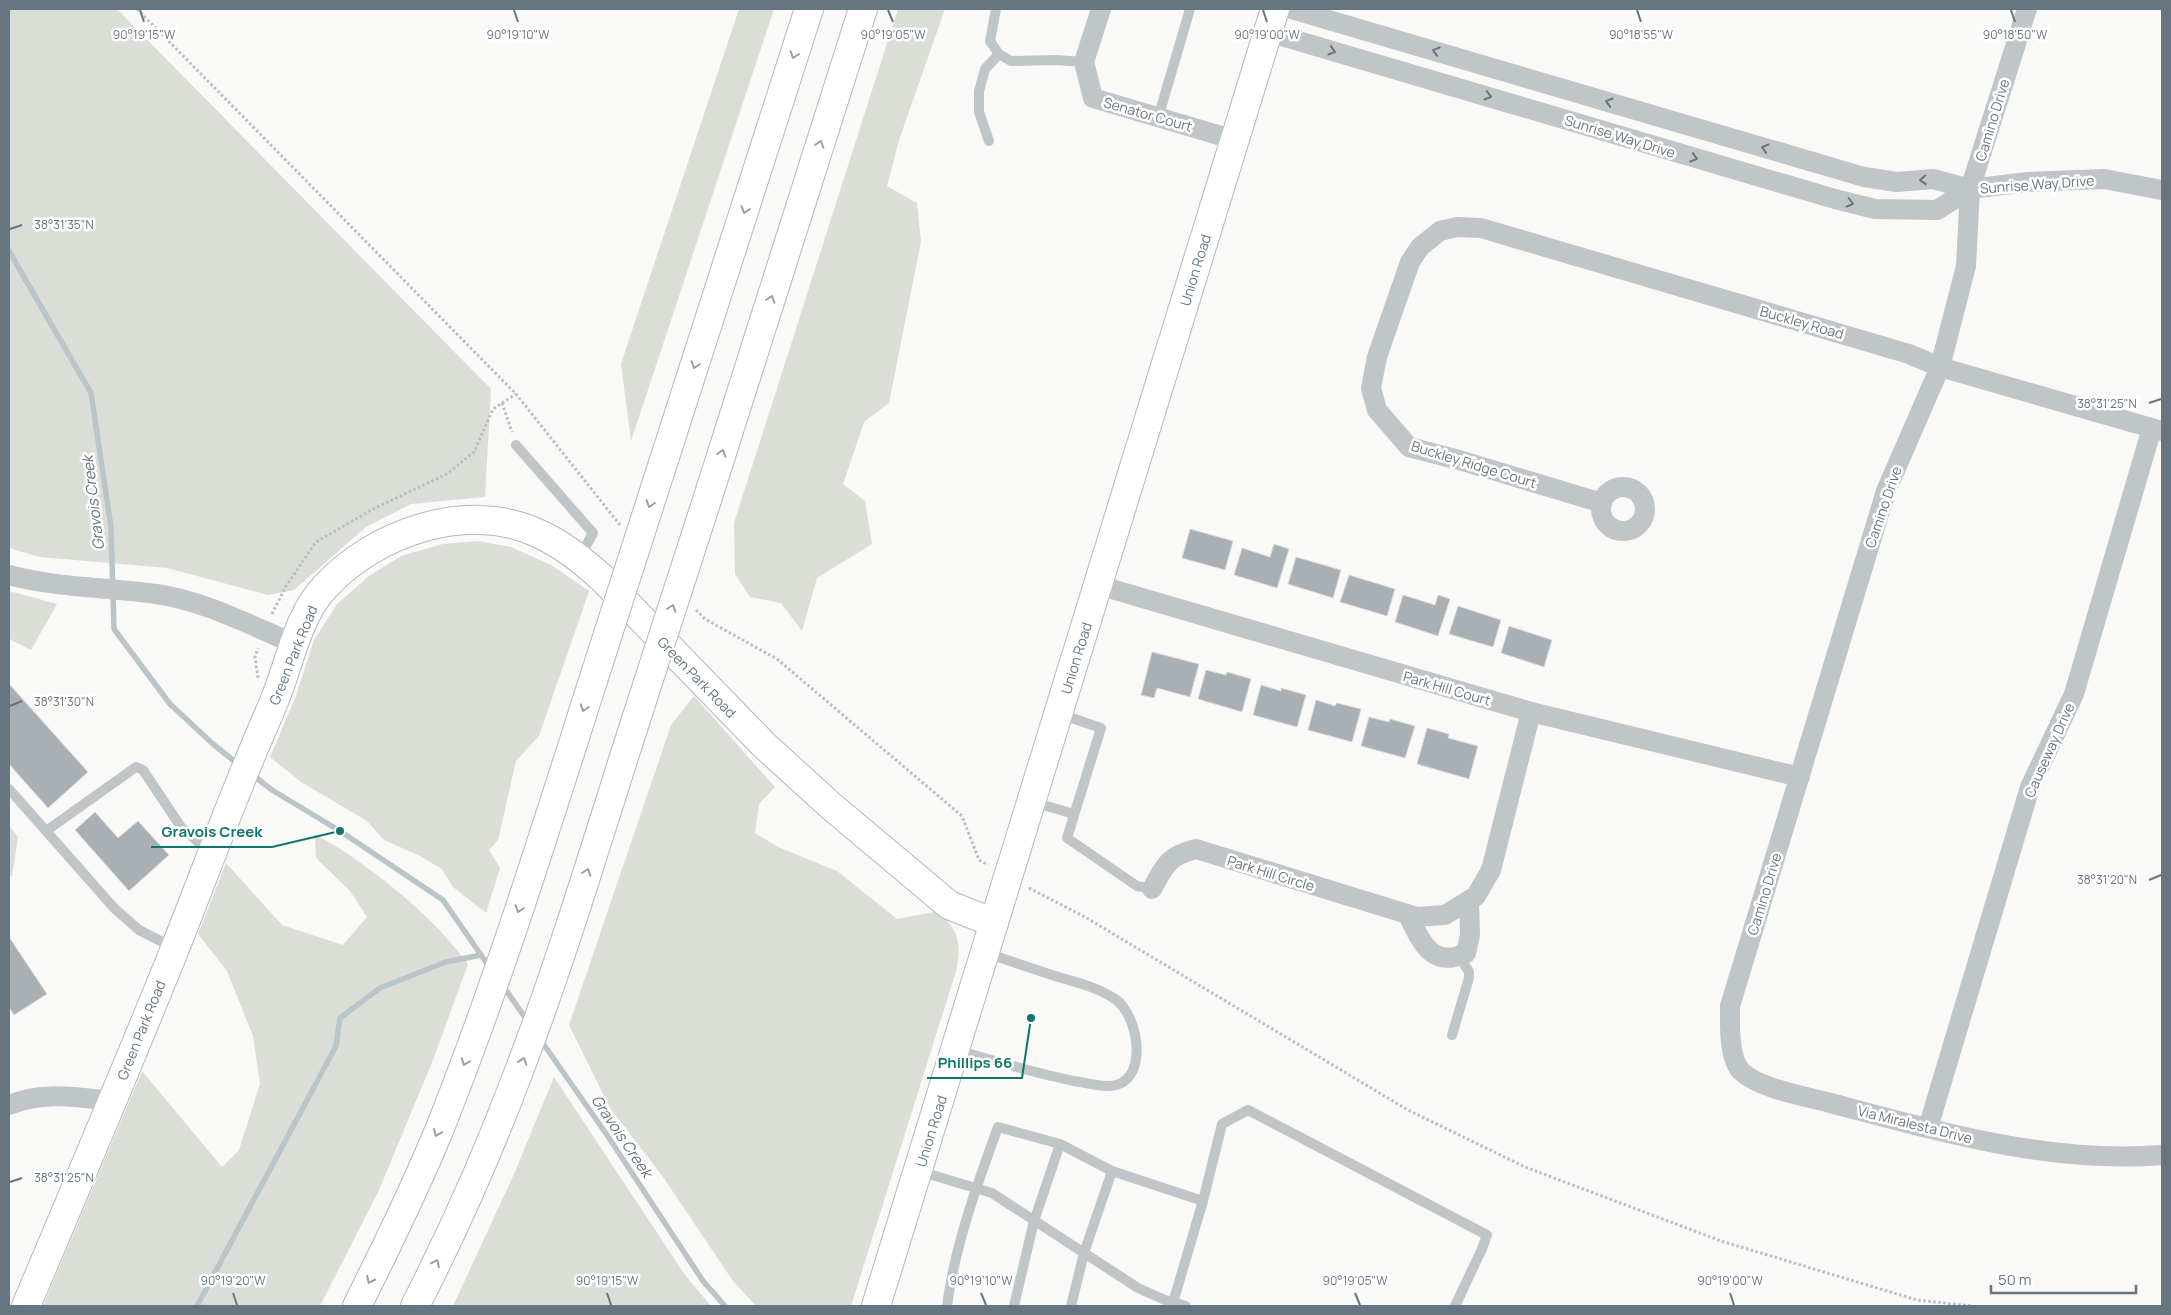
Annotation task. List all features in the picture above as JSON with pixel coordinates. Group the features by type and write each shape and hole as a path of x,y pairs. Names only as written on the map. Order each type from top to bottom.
{"main road":[{"path":"357,1306 399,1221 455,1088 479,1024 534,863 809,9"},
{"path":"414,1306 462,1210 520,1070 572,918 707,500 862,9"},
{"name":"Union Road","path":"876,1306 1271,21"},
{"name":"Green Park Road","path":"26,1306 175,948 235,795 278,693 310,607 335,576 359,557 380,544 412,531 468,520 491,521 533,531 579,558 603,579 764,744 831,806 949,905 994,923"}],"street":[{"path":"1084,62 1100,9"},
{"name":"Sunrise Way Drive","path":"1291,9 1864,177 1897,182 1933,179 1970,189 2028,182 2104,179 2162,190"},
{"name":"Camino Drive","path":"1730,1006 1886,491 1940,367 1966,266 1970,189 2027,9"},
{"name":"Sunrise Way Drive","path":"1271,21 1835,200 1875,209 1937,210 1970,189"},
{"name":"Senator Court","path":"1084,62 1093,98 1235,140"},
{"name":"Buckley Road","path":"1440,231 1457,227 1481,228 1909,354 1940,367 2157,430"},
{"name":"Buckley Ridge Court","path":"1440,231 1420,247 1410,262 1377,357 1371,388 1378,410 1409,448 1459,460 1602,503"},
{"name":"Causeway Drive","path":"1928,1128 2030,787 2074,694 2157,430"},
{"path":"9,574 58,584 156,594 176,598 295,644"},
{"name":"Park Hill Court","path":"1098,585 1531,712 1800,777"},
{"name":"Park Hill Circle","path":"1152,889 1165,866 1178,853 1196,849 1408,915 1417,917 1445,915 1476,896 1491,870 1531,712"},
{"path":"1408,915 1425,946 1434,955 1453,959 1466,953 1470,935 1469,900"},
{"name":"Via Miralesta Drive","path":"1730,1006 1730,1046 1741,1071 1767,1086 2001,1145 2073,1154 2162,1155"},
{"path":"9,1105 24,1099 53,1094 112,1101"}],"lane":[{"path":"996,9 990,41 999,54 1010,61 1056,60 1084,62"},
{"path":"1158,118 1190,9"},
{"path":"989,141 979,112 980,91 985,68 999,54"},
{"path":"516,445 593,533 579,558"},
{"path":"1059,714 1101,728 1068,838 1137,886 1152,889"},
{"path":"46,831 136,767 143,770 181,827 212,853"},
{"path":"9,789 114,908 139,930 175,948"},
{"path":"1032,802 1074,814"},
{"path":"956,1050 1061,1078 1108,1086 1127,1080 1133,1067 1136,1054 1133,1024 1122,1005 1114,998 1081,984 985,953"},
{"path":"1452,1035 1469,978 1466,965 1459,956"},
{"path":"1173,1304 1203,1201 1222,1124 1248,1110 1487,1235 1455,1306"},
{"path":"946,1306 950,1282 976,1188 998,1127 1060,1144 1112,1171 1203,1201"},
{"path":"1014,1306 1034,1221 1060,1144"},
{"path":"918,1171 992,1194 1138,1288 1173,1304 1186,1306"},
{"path":"1071,1306 1084,1253 1112,1171"}],"path":[{"path":"137,9 516,394 603,505"},
{"path":"259,686 255,657 263,631 286,586 316,542 373,509 447,474 474,452 493,409 516,394"},
{"path":"502,403 516,445"},
{"path":"705,619 777,658 962,816 979,860 987,864"},
{"path":"1031,889 1086,917 1408,1110 1525,1167 1721,1241 1917,1300 1972,1306"}],"shaded area":[{"path":"9,9 117,9 491,389 485,497 411,504 366,527 294,590 268,595 167,568 40,557 9,548"},
{"path":"739,9 774,9 631,441 621,364"},
{"path":"898,9 945,9 899,140 887,186 917,203 921,242 889,403 864,422 843,484 865,501 872,544 817,578 802,631 781,603 750,597 735,574 734,523"},
{"path":"478,541 511,547 551,565 589,591 539,736 516,761 498,840 489,850 500,868 486,913 453,887 442,869 420,856 384,840 367,821 301,782 270,757 296,696 314,640 337,604 369,576 401,556 443,544"},
{"path":"9,591 57,604 31,650 9,639"},
{"path":"694,696 775,787 759,804 755,833 778,847 837,871 897,919 939,911 957,937 959,950 957,968 851,1306 756,1306 733,1281 663,1177 610,1108 569,1025 671,725"},
{"path":"9,825 18,837 12,877 9,874"},
{"path":"315,835 332,844 377,875 426,916 468,964 433,1060 379,1190 320,1306 43,1306 142,1071 222,1167 239,1150 260,1084 253,1036 227,971 198,934 226,863 282,925 343,945 367,917 350,891 316,858"},
{"path":"554,1077 685,1275 711,1306 453,1306 514,1174"}],"building":[{"path":"1190,529 1233,541 1225,570 1182,558"},
{"path":"1274,544 1289,549 1277,588 1234,575 1242,548 1270,557"},
{"path":"1296,557 1341,570 1333,598 1288,584"},
{"path":"1349,575 1395,589 1387,616 1340,602"},
{"path":"1403,595 1435,605 1438,595 1450,599 1438,636 1395,622"},
{"path":"1458,606 1501,620 1493,647 1449,634"},
{"path":"1509,626 1552,640 1544,667 1501,653"},
{"path":"1152,652 1199,664 1190,697 1157,688 1154,698 1141,695"},
{"path":"1206,670 1226,675 1227,672 1251,679 1242,712 1198,699"},
{"path":"10,685 88,772 48,808 9,764"},
{"path":"1261,685 1281,691 1281,688 1306,695 1297,727 1253,715"},
{"path":"1316,700 1335,706 1337,703 1361,709 1352,742 1308,730"},
{"path":"1369,717 1389,722 1390,719 1415,726 1405,758 1361,746"},
{"path":"1427,728 1449,734 1448,738 1478,746 1469,779 1417,764"},
{"path":"95,812 118,838 138,821 169,855 129,891 75,830"},
{"path":"9,937 47,994 14,1015 9,1007"}],"waterway":[{"name":"Gravois Creek","path":"9,251 91,393 111,527 114,629 170,704 239,765"},
{"name":"Gravois Creek","path":"250,773 272,790 340,831 443,900 490,968"},
{"path":"197,1306 336,1046 340,1018 380,988 446,962 481,955"},
{"name":"Gravois Creek","path":"503,986 529,1023"},
{"name":"Gravois Creek","path":"540,1039 607,1135 703,1281 725,1306"}],"place":[{"name":"Gravois Creek","path":"340,831"},
{"name":"Phillips 66","path":"1031,1018"}]}
